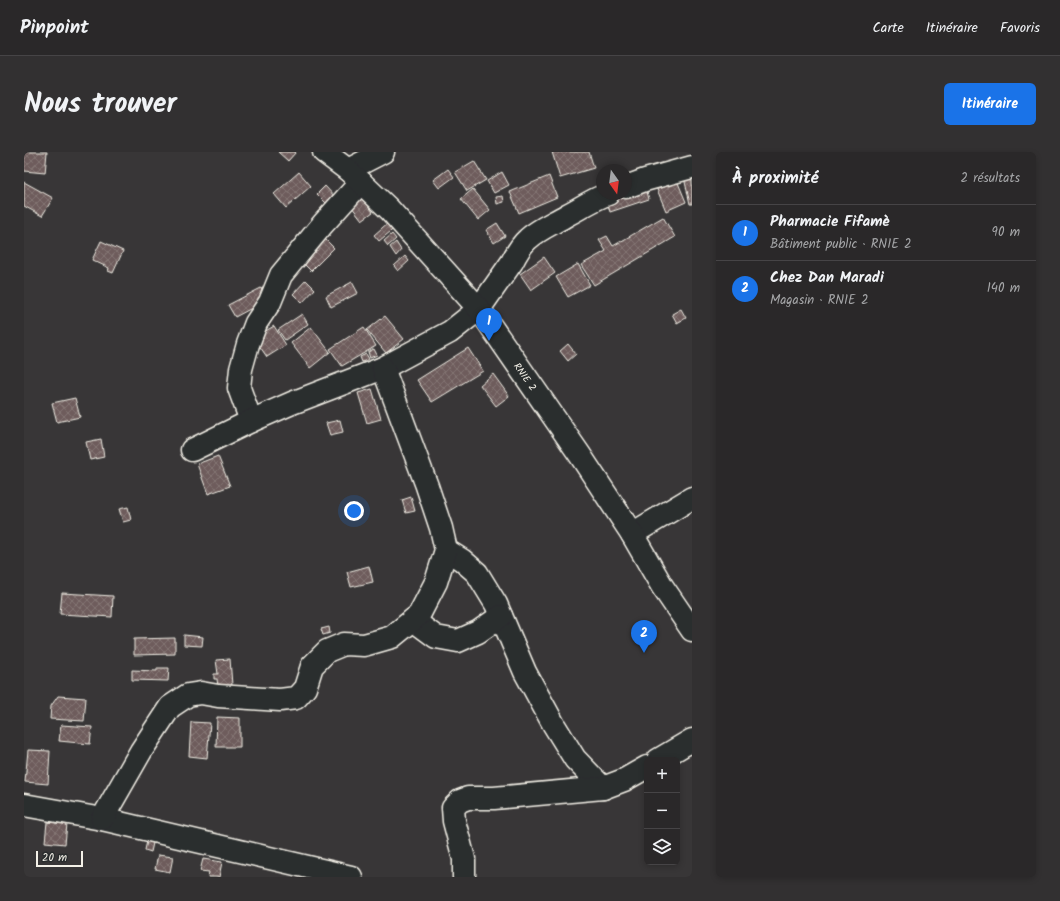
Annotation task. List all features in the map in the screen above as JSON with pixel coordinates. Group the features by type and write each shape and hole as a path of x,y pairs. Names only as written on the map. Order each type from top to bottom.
{"main road":[{"name":"RNIE 2","path":"324,152 354,176 389,209 479,309 632,534 662,586 692,630"},
{"path":"251,421 239,388 241,369 256,323 270,302 281,275 354,176 383,152"},
{"path":"632,185 692,167"},
{"path":"192,450 292,403 383,368 450,332 479,309 527,240 541,229 596,199"},
{"path":"102,819 141,751 170,706 188,695 200,692 218,696 280,700 296,698 305,688 312,666 327,651 344,644 364,645 392,637 419,615 436,582 446,550 439,521 383,368"},
{"path":"632,534 692,498"},
{"path":"446,550 462,560 477,573 496,604 525,672 554,725 575,759 603,788"},
{"path":"413,620 436,637 458,641 478,632 501,616"},
{"path":"663,757 692,740"},
{"path":"464,877 464,860 454,821 453,808 460,801 468,798 494,798 603,788 624,780 644,769"},
{"path":"24,805 102,819 352,877"}],"building":[{"path":"24,152 47,152 45,173 24,171"},
{"path":"278,152 296,152 288,161"},
{"path":"552,152 589,152 594,168 560,178"},
{"path":"474,161 486,180 467,191 455,172"},
{"path":"448,169 454,177 439,188 433,180"},
{"path":"692,171 692,204 690,204 683,173"},
{"path":"299,172 311,186 286,208 274,194"},
{"path":"502,172 509,185 494,193 487,181"},
{"path":"549,176 557,197 519,213 510,192"},
{"path":"676,178 686,202 666,211 656,187"},
{"path":"24,182 53,198 42,216 24,206"},
{"path":"645,185 649,199 610,212 607,200 632,200 632,189"},
{"path":"325,186 337,199 329,206 317,194"},
{"path":"473,189 490,210 478,220 461,199"},
{"path":"359,193 373,212 362,220 348,202"},
{"path":"503,196 504,202 497,204 496,197"},
{"path":"663,217 675,237 594,285 581,265 606,251 599,240 607,236 613,246"},
{"path":"390,221 396,227 379,241 374,235"},
{"path":"497,223 505,236 494,243 486,230"},
{"path":"392,234 396,239 388,246 384,241"},
{"path":"325,239 334,248 311,271 302,262"},
{"path":"101,241 123,251 113,273 108,271 109,268 92,260"},
{"path":"396,242 401,250 396,256 390,247"},
{"path":"405,256 409,261 398,271 394,266"},
{"path":"544,257 555,273 531,290 520,274"},
{"path":"578,264 590,285 568,297 556,277"},
{"path":"306,280 315,289 302,303 293,294"},
{"path":"352,282 358,293 331,307 326,296"},
{"path":"261,288 267,300 235,317 228,305"},
{"path":"681,309 686,318 677,323 672,314"},
{"path":"302,314 308,324 285,340 278,330"},
{"path":"385,316 404,339 386,353 367,330"},
{"path":"274,326 286,345 267,357 254,338"},
{"path":"311,327 330,352 310,368 291,343"},
{"path":"364,327 376,346 342,366 330,349"},
{"path":"568,344 576,354 568,361 560,351"},
{"path":"468,348 483,371 432,402 417,380"},
{"path":"374,349 377,355 370,358 368,352"},
{"path":"366,354 369,359 362,362 360,357"},
{"path":"493,374 509,396 496,406 480,385"},
{"path":"372,389 381,419 367,423 358,393"},
{"path":"75,398 80,417 57,422 52,403"},
{"path":"340,420 343,432 330,435 326,423"},
{"path":"101,439 104,457 90,460 86,442"},
{"path":"218,456 230,486 208,494 197,464"},
{"path":"411,497 415,511 406,513 402,500"},
{"path":"128,507 131,520 123,522 119,509"},
{"path":"369,566 373,582 351,587 347,572"},
{"path":"62,593 113,596 112,617 60,614"},
{"path":"329,627 330,633 323,635 321,629"},
{"path":"184,635 203,637 202,646 184,645"},
{"path":"175,638 175,654 134,655 134,639"},
{"path":"230,659 232,685 218,687 217,679 214,679 214,674 218,674 216,660"},
{"path":"157,668 169,668 168,681 132,680 132,670 157,671"},
{"path":"58,696 86,698 84,721 50,719 51,706"},
{"path":"217,717 240,718 240,747 216,747"},
{"path":"191,722 210,723 207,758 189,756"},
{"path":"61,725 92,727 90,744 59,741"},
{"path":"28,750 50,751 48,784 25,782"},
{"path":"47,822 67,824 65,844 45,842"},
{"path":"147,841 153,843 151,852 145,850"},
{"path":"158,855 173,857 170,872 155,869"},
{"path":"203,859 222,862 219,877 208,877 209,872 200,871"}],"place":[{"name":"Pharmacie Fifamè","path":"489,341"},
{"name":"Chez Dan Maradi","path":"644,653"}]}
